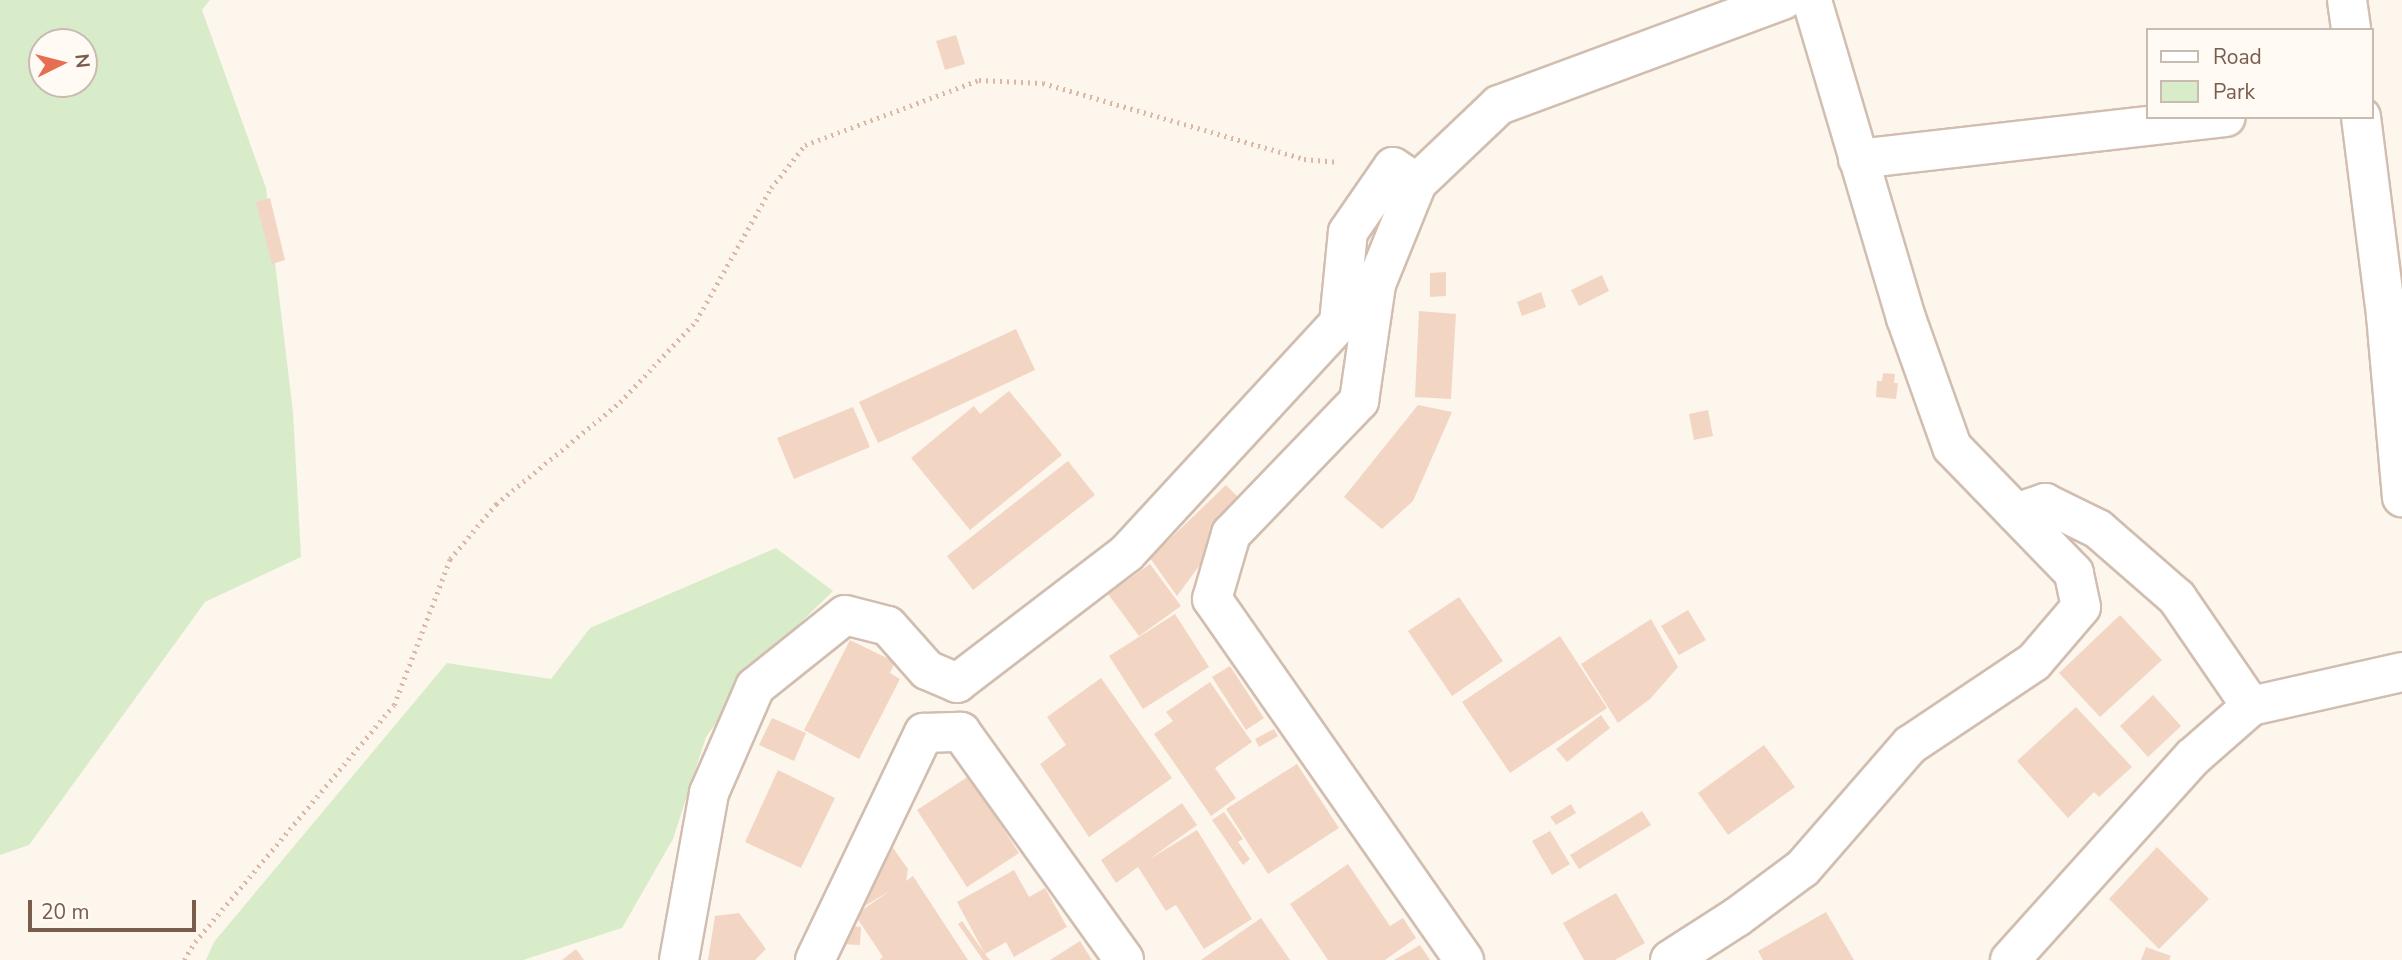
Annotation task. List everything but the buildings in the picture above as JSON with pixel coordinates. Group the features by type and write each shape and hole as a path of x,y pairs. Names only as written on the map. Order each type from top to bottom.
{"street":[{"path":"957,683 1127,552 1339,323 1348,232 1405,175 1499,105 1783,0"},
{"path":"1671,960 1803,868 1910,745 2034,662 2081,607 2074,573 1952,447 1906,318 1812,0"},
{"path":"2347,0 2351,28"},
{"path":"1858,159 2208,119"},
{"path":"2361,119 2394,314 2402,497"},
{"path":"1405,175 1376,284 1359,401 1231,534 1212,599 1464,960"},
{"path":"2016,513 2045,503 2098,529 2177,598 2251,706"},
{"path":"679,960 709,793 755,687 845,615 888,626 926,670 957,683"},
{"path":"2010,960 2193,757 2251,706 2402,672"},
{"path":"957,683 961,733 1124,960"},
{"path":"815,960 924,733 961,733"}],"path":[{"path":"184,960 195,942 394,705 450,559 496,504 620,402 696,321 771,188 805,145 979,80 1043,82 1304,159 1405,175"}],"green space":[{"path":"0,0 210,0 202,10 266,188 293,412 301,557 205,602 29,845 0,855"},
{"path":"776,548 833,591 763,659 706,737 673,839 622,928 523,960 206,960 214,942 447,663 551,679 590,628"}]}
